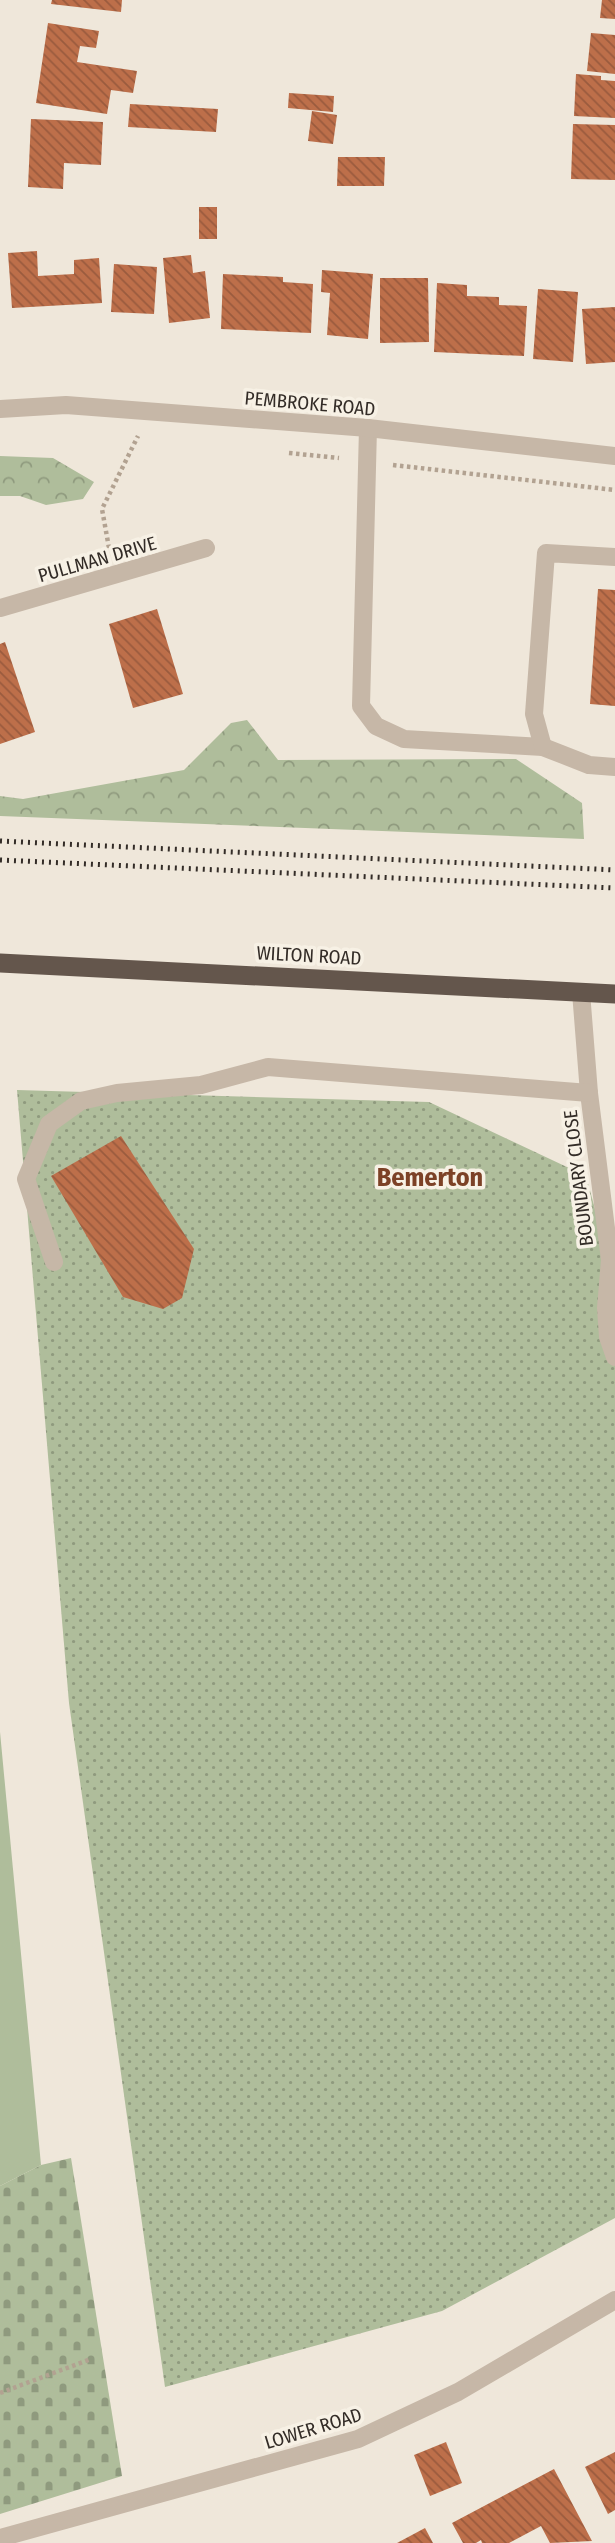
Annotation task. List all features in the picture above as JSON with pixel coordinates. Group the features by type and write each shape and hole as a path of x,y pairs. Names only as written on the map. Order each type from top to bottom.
{"highway":[{"name":"WILTON ROAD","path":"0,963 615,994"}],"street":[{"name":"PEMBROKE ROAD","path":"0,409 66,405 368,428 615,456"},
{"path":"368,428 361,706 376,726 404,739 543,747 589,765 615,767"},
{"name":"PULLMAN DRIVE","path":"0,608 114,577 206,548"},
{"path":"543,747 534,714 546,553 615,557"},
{"name":"BOUNDARY CLOSE","path":"581,992 589,1093 610,1260 606,1308 608,1336 615,1357"},
{"path":"54,1262 26,1179 49,1124 81,1101 117,1093 201,1085 268,1067 589,1093"},
{"name":"LOWER ROAD","path":"0,2538 358,2439 458,2392 615,2301"}],"path":[{"path":"114,577 102,509 139,436 127,435"},
{"path":"287,452 615,490"},
{"path":"0,2393 91,2360"}],"green space":[{"path":"0,456 53,458 94,482 83,499 46,505 20,496 0,496"},
{"path":"247,720 278,760 516,759 582,803 584,839 0,816 0,796 23,799 184,770 231,723"},
{"path":"17,1090 429,1102 586,1176 615,1282 615,2218 442,2311 165,2387 69,1703"},
{"path":"0,1732 41,2165 0,2186"},
{"path":"71,2158 122,2476 0,2514 0,2186 41,2165"}],"building":[{"path":"52,0 122,0 121,12 51,4"},
{"path":"602,0 615,0 615,19 600,18"},
{"path":"48,23 99,31 96,48 80,46 77,62 137,71 133,93 111,90 107,114 36,103"},
{"path":"591,33 615,35 615,74 587,71"},
{"path":"576,74 601,76 601,80 615,81 615,118 574,116"},
{"path":"289,93 334,96 333,112 288,108"},
{"path":"130,104 218,109 216,132 128,127"},
{"path":"312,111 337,115 333,144 308,141"},
{"path":"31,119 103,122 101,165 64,163 63,189 28,187"},
{"path":"573,124 615,125 615,180 571,179"},
{"path":"338,157 385,157 384,186 337,186"},
{"path":"199,207 217,207 217,239 199,239"},
{"path":"37,251 38,276 74,274 74,260 99,258 102,303 12,308 8,253"},
{"path":"191,255 193,273 205,271 210,318 169,323 163,258"},
{"path":"114,264 157,267 154,314 111,312"},
{"path":"322,270 373,274 368,339 327,335 330,293 321,292"},
{"path":"223,274 283,277 283,282 313,284 311,333 221,329"},
{"path":"380,278 428,278 429,342 380,343"},
{"path":"437,283 467,285 467,296 499,297 499,305 527,306 524,356 434,352"},
{"path":"538,289 578,292 573,362 533,359"},
{"path":"615,307 615,362 586,364 582,309"},
{"path":"598,589 615,590 615,706 590,704"},
{"path":"157,609 183,694 133,708 109,624"},
{"path":"5,642 35,732 0,744 0,644"},
{"path":"121,1136 194,1249 182,1298 163,1309 123,1297 51,1176"},
{"path":"446,2442 462,2483 430,2496 414,2455"},
{"path":"615,2452 615,2510 608,2514 585,2467"},
{"path":"554,2469 592,2541 550,2543 541,2526 509,2543 482,2543 481,2540 476,2543 463,2543 452,2523"},
{"path":"425,2528 433,2543 397,2543"}],"railway":[{"path":"0,841 615,870"},
{"path":"0,860 615,888"}],"district":[{"name":"Bemerton","path":"430,1177"}]}
